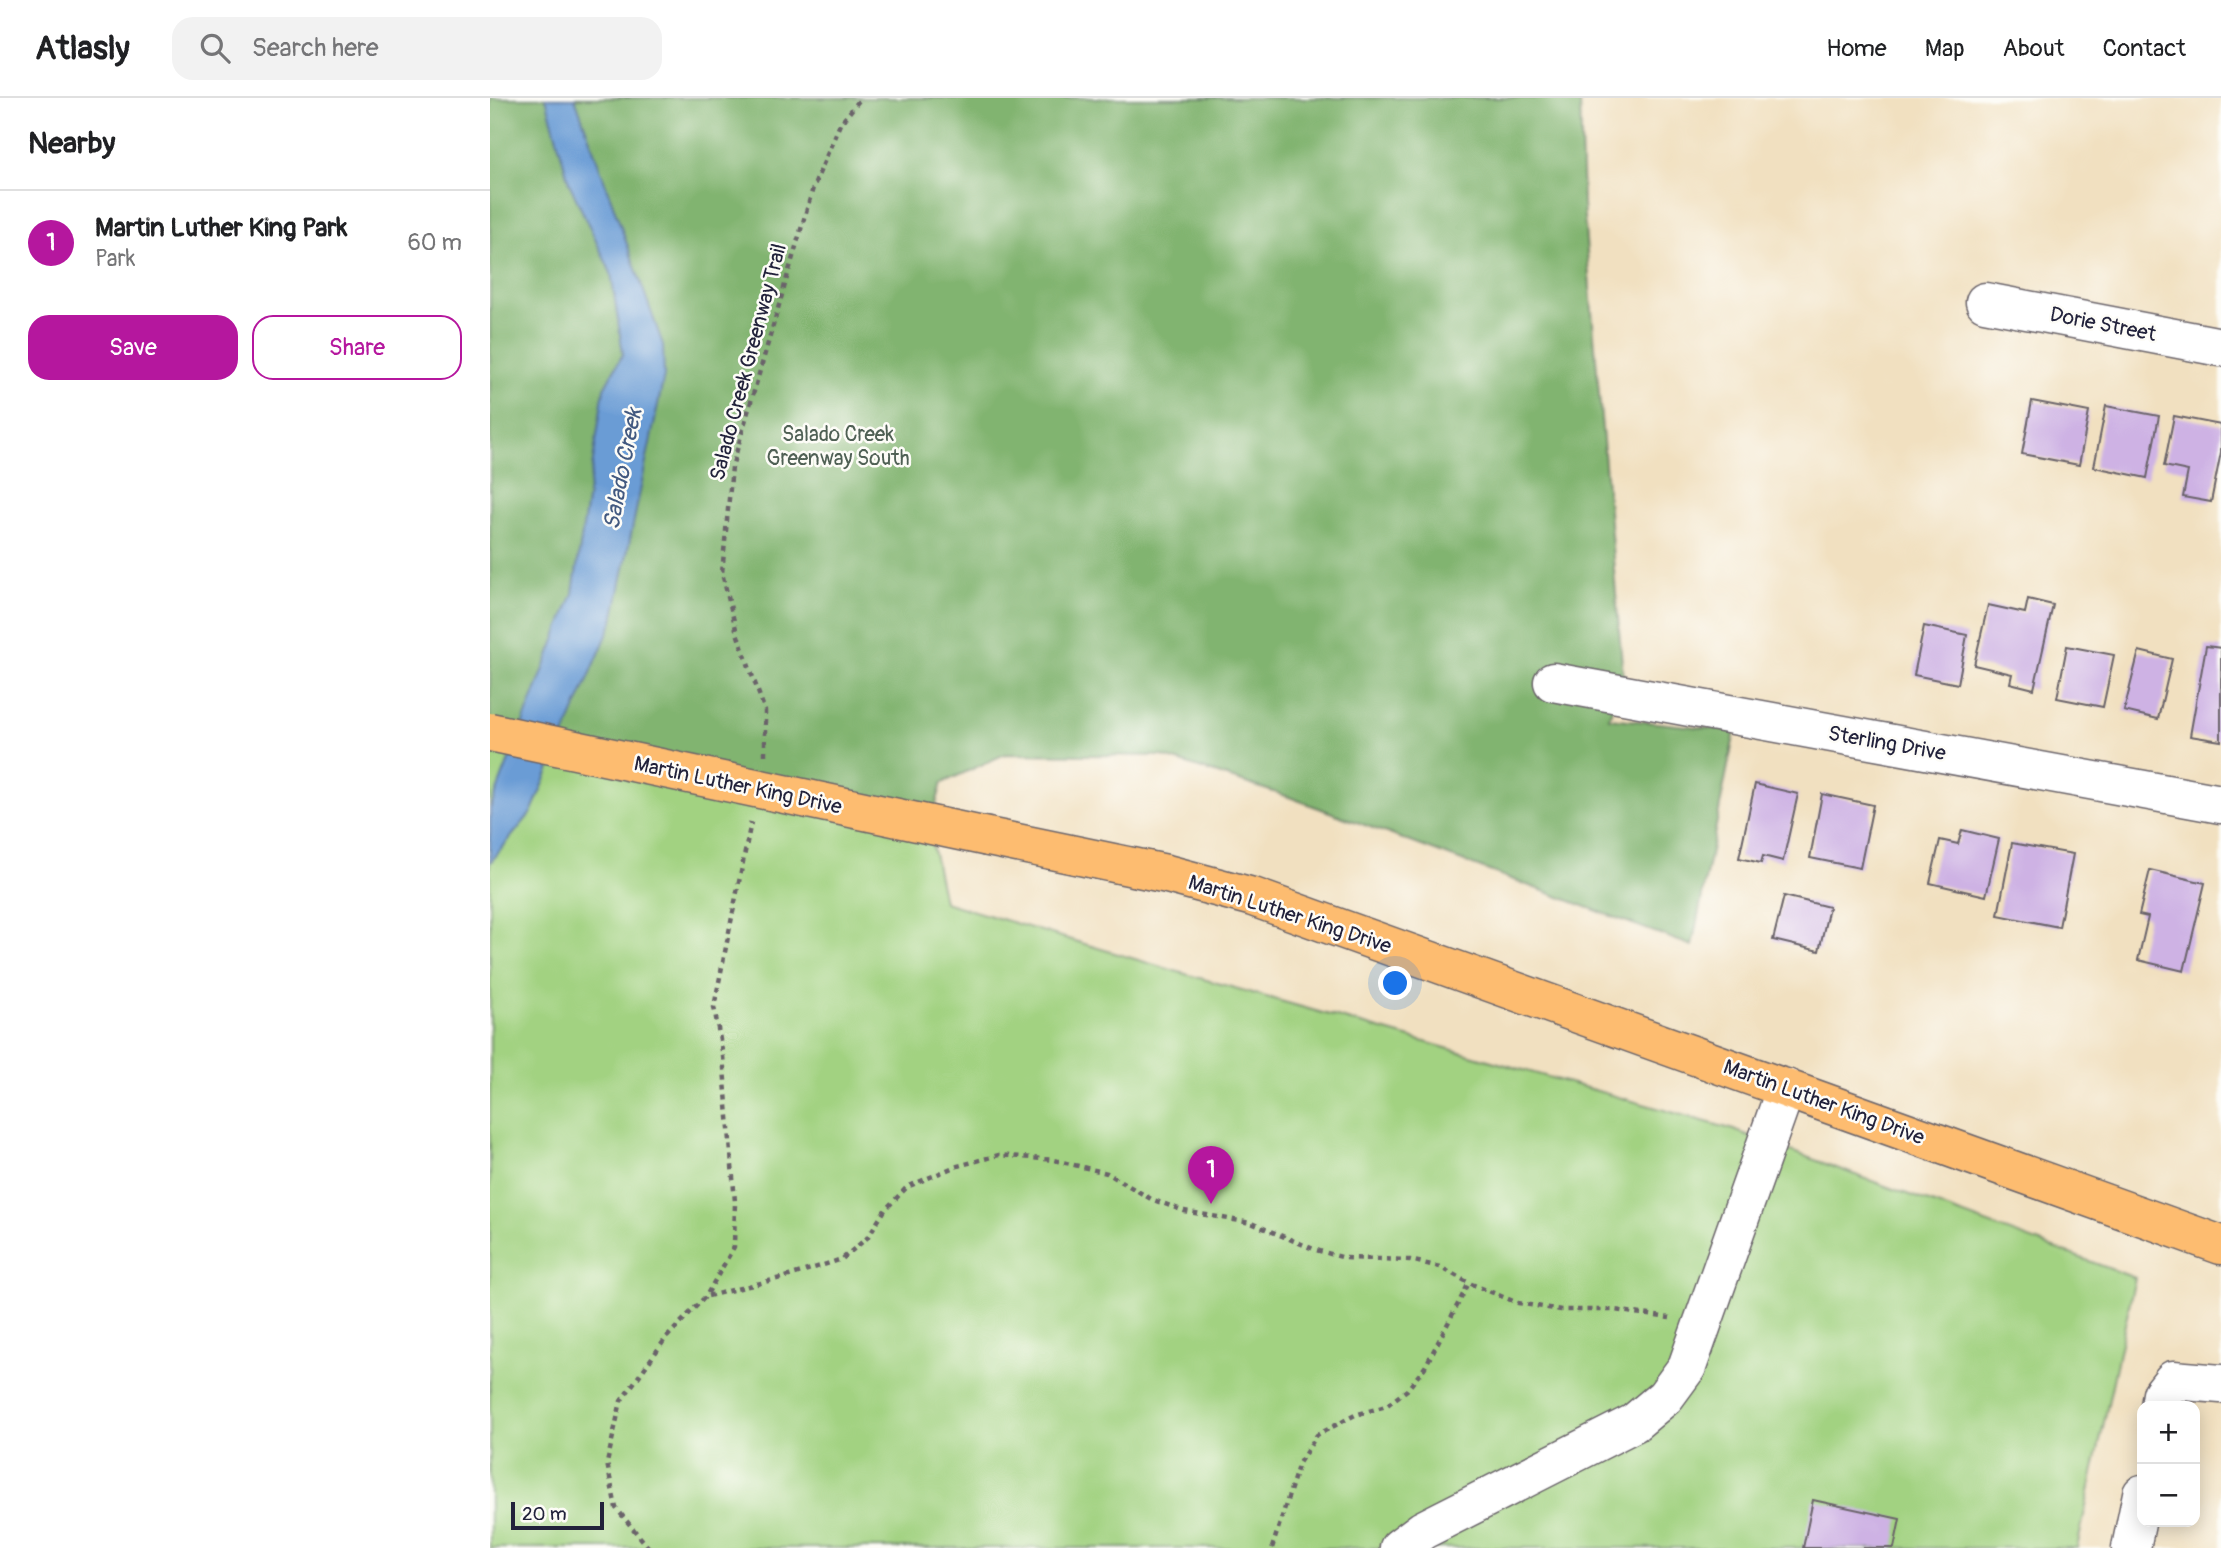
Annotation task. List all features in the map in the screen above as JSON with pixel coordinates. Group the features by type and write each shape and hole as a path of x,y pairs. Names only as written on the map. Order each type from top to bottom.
{"main road":[{"name":"Martin Luther King Drive","path":"490,732 1167,874 1253,897 2221,1245"}],"street":[{"name":"Dorie Street","path":"1985,302 2221,347"},
{"name":"Sterling Drive","path":"1553,682 2221,804"},
{"path":"1399,1548 1423,1530 1634,1423 1665,1396 1687,1367 1786,1088"},
{"path":"2161,1401 2162,1394 2173,1380 2221,1380"},
{"path":"2131,1548 2137,1519"}],"path":[{"name":"Salado Creek Greenway Trail","path":"764,762 765,711 737,633 722,573 732,467 813,188 840,124 861,98"},
{"path":"649,1548 616,1508 607,1463 621,1401 666,1338 706,1296 734,1247 735,1202 724,1069 714,1007 752,816"},
{"path":"706,1296 789,1276 842,1259 867,1238 885,1210 907,1187 954,1167 999,1155 1054,1160 1107,1173 1151,1199 1184,1211 1251,1223 1317,1250 1345,1258 1410,1261 1440,1267 1469,1283 1518,1303 1561,1310 1614,1310 1702,1324"},
{"path":"1272,1548 1299,1463 1317,1436 1356,1415 1386,1406 1407,1390 1425,1367 1469,1283"}],"green space":[{"name":"Salado Creek Greenway South","path":"490,98 1580,98 1583,205 1623,676 1609,718 1735,731 1692,946 1289,797 1162,756 1005,754 942,783 929,829 490,730"},
{"path":"490,730 929,829 944,902 1175,971 1731,1129 2135,1278 2077,1548 490,1548"}],"water":[{"name":"Salado Creek","path":"546,98 575,98 663,345 664,376 613,621 531,813 490,863 490,809 573,593 604,388 623,354 611,273 569,183"}],"building":[{"path":"2032,401 2089,412 2079,465 2022,454"},
{"path":"2106,406 2159,416 2147,478 2094,467"},
{"path":"2174,416 2221,425 2221,452 2211,502 2183,497 2188,471 2164,466"},
{"path":"2028,599 2053,605 2034,689 2010,683 2012,674 1974,665 1988,605 2025,613"},
{"path":"1924,626 1967,635 1958,684 1914,675"},
{"path":"2067,646 2114,655 2103,707 2057,698"},
{"path":"2206,646 2221,648 2221,741 2190,736"},
{"path":"2139,651 2172,659 2158,719 2124,711"},
{"path":"1755,784 1798,794 1783,861 1763,856 1761,863 1739,858"},
{"path":"1822,794 1873,805 1860,868 1810,858"},
{"path":"1962,830 1999,839 1986,896 1930,883 1940,840 1958,844"},
{"path":"2012,843 2073,854 2059,927 1998,915"},
{"path":"2150,870 2205,883 2184,971 2138,960 2148,917 2139,915"},
{"path":"1784,896 1829,907 1819,951 1773,940"},
{"path":"1813,1500 1900,1519 1894,1548 1803,1548"}],"place":[{"name":"Martin Luther King Park","path":"1211,1204"}]}
